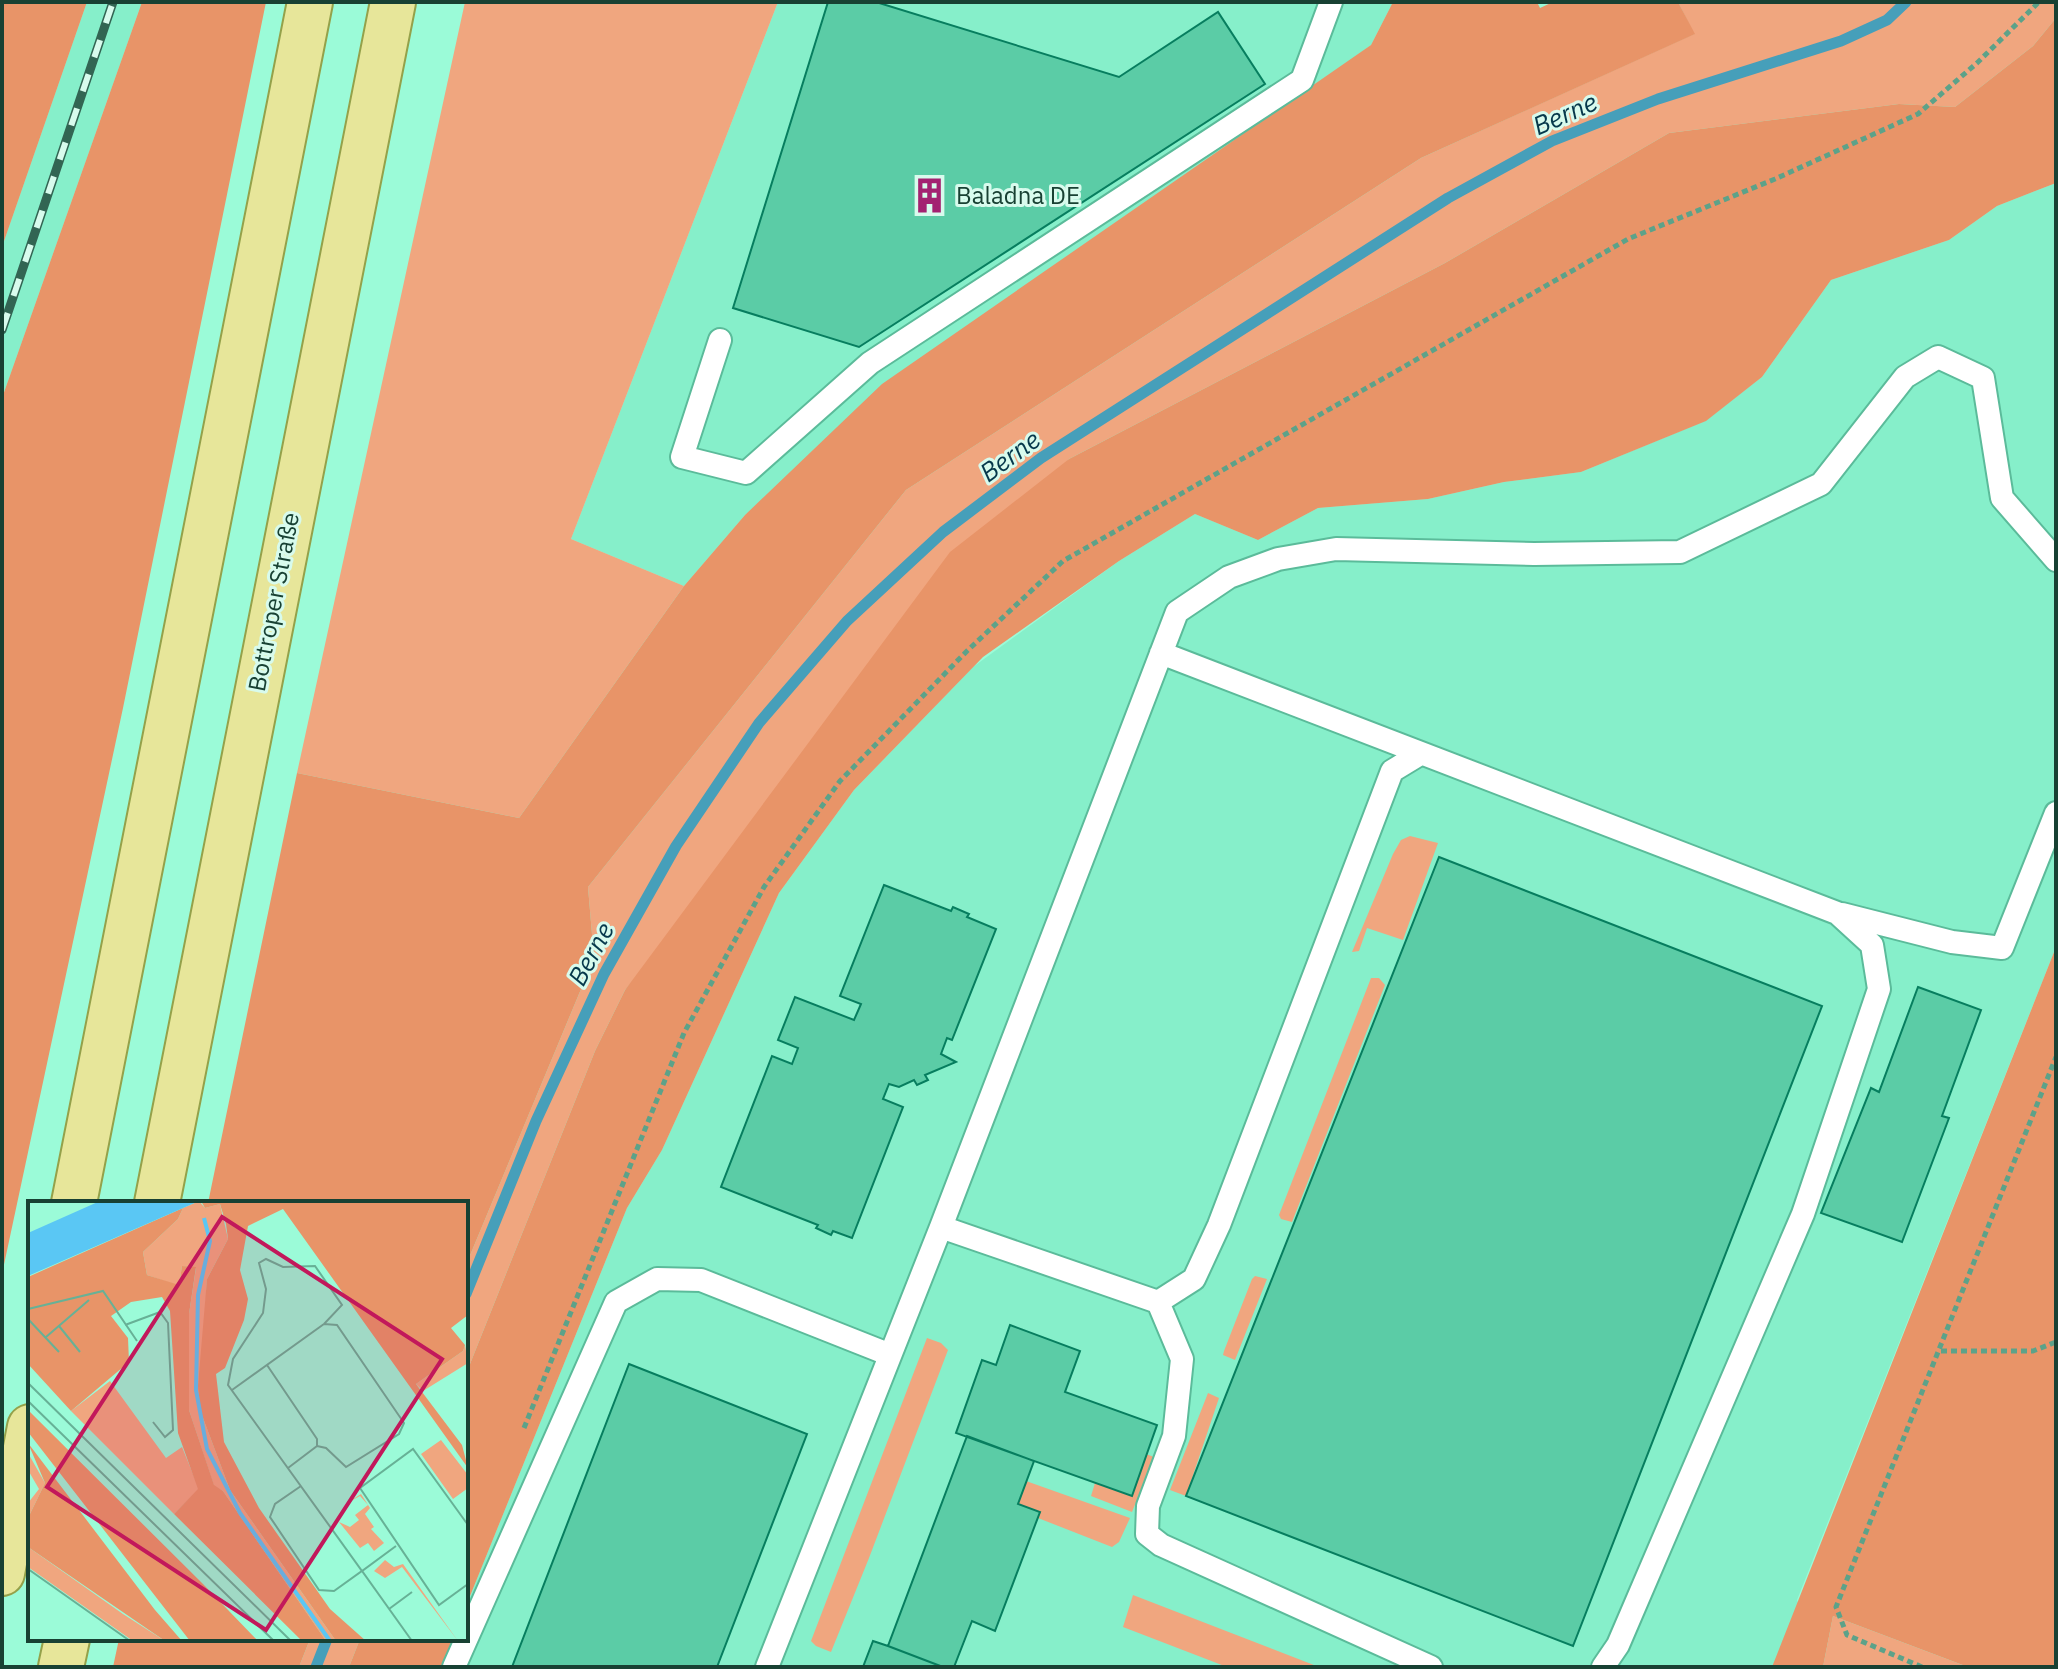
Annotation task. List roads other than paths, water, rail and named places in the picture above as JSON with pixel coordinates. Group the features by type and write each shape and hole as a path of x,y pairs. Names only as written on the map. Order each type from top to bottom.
{"main road":[{"path":"74,1201 310,2"},
{"name":"Bottroper Straße","path":"157,1201 393,2"},
{"path":"2,1573 28,1437"},
{"path":"61,1667 67,1641"}],"lane":[{"path":"720,340 682,457 746,473 870,363 1302,80 1331,2"},
{"path":"767,1667 888,1354 941,1227 1177,612 1229,577 1278,559 1336,549 1534,554 1680,552 1821,484 1905,377 1938,357 1983,378 2002,498 2056,560"},
{"path":"1161,653 1837,913 1952,942 2002,948 2056,813"},
{"path":"1158,1302 1194,1279 1223,1213 1392,771 1420,754"},
{"path":"1603,1667 1618,1645 1803,1214 1879,989 1872,945 1837,913"},
{"path":"941,1227 1158,1302 1182,1359 1174,1436 1148,1506 1147,1534 1161,1545 1431,1667"},
{"path":"468,1635 616,1302 657,1279 701,1280 888,1354"},
{"path":"454,1667 466,1641"}],"waterway":[{"name":"Berne","path":"468,1289 536,1121 604,974 676,846 759,723 847,621 943,532 1041,458 1448,198 1552,141 1658,99 1841,41 1887,20 1906,2"},
{"name":"Berne","path":"316,1667 326,1641"}],"railway":[{"path":"2,330 113,2"}],"place":[{"name":"Baladna DE","path":"930,196"}]}
